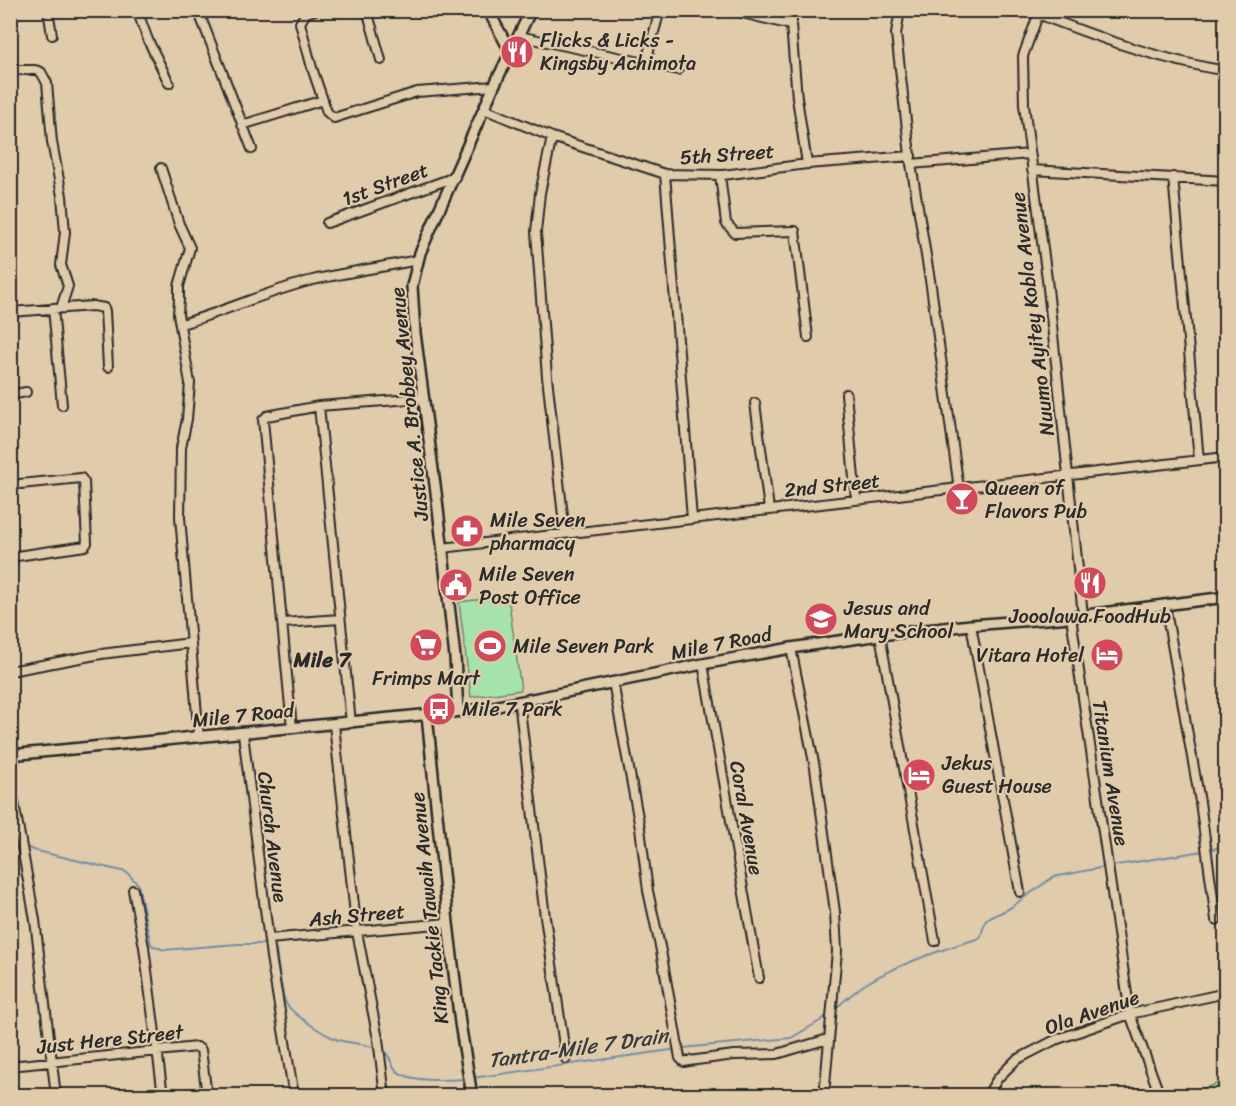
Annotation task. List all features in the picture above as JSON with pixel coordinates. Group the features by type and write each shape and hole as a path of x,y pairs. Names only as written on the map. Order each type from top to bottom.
{"street":[{"path":"48,10 52,35"},
{"path":"137,10 148,40 170,83"},
{"path":"198,10 252,149"},
{"path":"315,10 306,13 300,24 327,112 334,118 417,92 494,86"},
{"path":"367,10 381,60"},
{"path":"488,10 510,51"},
{"name":"Justice A. Brobbey Avenue","path":"458,711 455,657 415,333 412,286 418,260 494,86 531,10"},
{"path":"645,65 660,10"},
{"path":"730,10 791,25"},
{"path":"794,10 791,25 797,98 807,164"},
{"path":"900,10 896,34 911,160 959,489"},
{"path":"1039,12 1108,42 1202,67 1226,71"},
{"name":"Nuumo Ayitey Kobla Avenue","path":"1039,12 1023,57 1024,105 1047,279 1083,615"},
{"path":"519,36 645,65 678,70"},
{"path":"10,70 41,72 47,83 52,142 62,196 65,232 61,265 68,286 57,308 62,405"},
{"path":"242,125 323,100"},
{"name":"5th Street","path":"484,109 552,137 664,174 720,175 807,164 1030,154"},
{"path":"552,137 540,194 536,232 547,377 565,533"},
{"path":"161,168 179,224 190,248 180,286 178,314 190,383 187,419 181,448 180,517 200,738"},
{"path":"1032,170 1226,181"},
{"path":"664,174 692,519"},
{"path":"720,175 726,223 735,233 795,231 808,337"},
{"name":"1st Street","path":"327,223 455,177"},
{"path":"1173,177 1199,460"},
{"path":"181,324 313,280 418,260"},
{"path":"10,312 93,306 104,308 108,367"},
{"path":"10,395 26,393"},
{"path":"846,394 856,499"},
{"path":"292,728 263,420 267,416 319,406 424,398"},
{"path":"755,403 769,509"},
{"path":"319,406 351,723"},
{"name":"2nd Street","path":"442,548 1226,457"},
{"path":"10,485 81,478 84,482 87,543 85,546 10,557"},
{"name":"Mile 7 Road","path":"10,755 483,709 791,648 880,635 1071,617 1226,597"},
{"path":"1165,605 1200,802 1204,847 1216,920"},
{"name":"Titanium Avenue","path":"1071,617 1130,1014 1160,1095"},
{"path":"283,623 340,619"},
{"path":"971,625 1020,892"},
{"path":"880,635 935,941"},
{"path":"10,671 101,654 191,644"},
{"path":"791,648 815,768 835,912 837,951 824,1095"},
{"name":"Coral Avenue","path":"703,664 759,978"},
{"path":"613,682 640,828 648,891 680,1058 684,1062 734,1055 777,1054 828,1039"},
{"path":"519,701 545,917 566,1059"},
{"name":"King Tackie Tawaih Avenue","path":"427,716 448,924 471,1091"},
{"path":"334,725 357,932 378,1040 385,1095"},
{"name":"Church Avenue","path":"243,734 270,942 270,957 294,1095"},
{"path":"10,780 35,920 56,1095"},
{"path":"133,890 144,947 163,1095"},
{"name":"Ash Street","path":"270,942 448,924"},
{"name":"Ola Avenue","path":"987,1095 998,1078 1016,1060 1055,1040 1130,1014 1226,993"},
{"name":"Just Here Street","path":"10,1066 200,1048 207,1095"}],"green space":[{"name":"Mile Seven Park","path":"508,596 521,690 471,697 459,602"},
{"path":"1225,1081 1225,1095 1184,1095"}],"waterway":[{"name":"Tantra-Mile 7 Drain","path":"10,840 19,843"},
{"name":"Tantra-Mile 7 Drain","path":"1209,851 1226,844"},
{"name":"Tantra-Mile 7 Drain","path":"24,846 126,872 138,884 151,945 164,950 237,944 268,946"},
{"name":"Tantra-Mile 7 Drain","path":"1111,866 1203,851"},
{"name":"Tantra-Mile 7 Drain","path":"835,1009 864,985 891,970 980,938 986,920 1010,908 1053,877 1105,867"},
{"name":"Tantra-Mile 7 Drain","path":"273,949 276,950 283,994 290,1009 333,1038 378,1049"},
{"name":"Tantra-Mile 7 Drain","path":"472,1078 692,1047 791,1038 829,1014"},
{"name":"Tantra-Mile 7 Drain","path":"383,1051 388,1055 396,1070 410,1077 429,1080 466,1079"}],"place":[{"name":"Flicks & Licks - Kingsby Achimota","path":"517,52"},
{"name":"Queen of Flavors Pub","path":"962,499"},
{"name":"Mile Seven pharmacy","path":"467,531"},
{"name":"Jooolawa FoodHub","path":"1090,583"},
{"name":"Mile Seven Post Office","path":"456,585"},
{"name":"Jesus and Mary School","path":"821,619"},
{"name":"Frimps Mart","path":"426,645"},
{"name":"Mile Seven Park","path":"490,646"},
{"name":"Vitara Hotel","path":"1107,655"},
{"name":"Mile 7 Park","path":"439,709"},
{"name":"Jekus Guest House","path":"919,775"}],"district":[{"name":"Mile 7","path":"322,660"}]}
